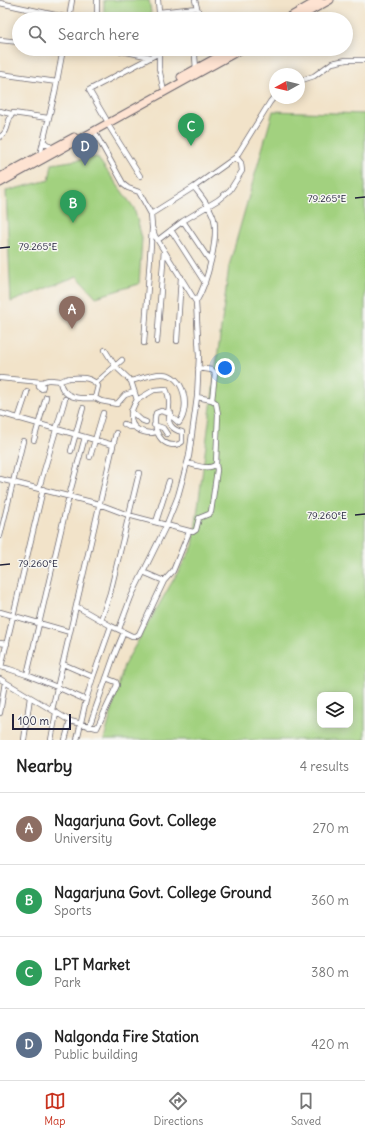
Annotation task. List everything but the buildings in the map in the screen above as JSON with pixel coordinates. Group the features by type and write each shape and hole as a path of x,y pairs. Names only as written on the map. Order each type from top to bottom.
{"main road":[{"path":"298,12 319,0"},
{"path":"309,12 330,0"},
{"path":"0,183 94,131 107,121 163,87 219,56"},
{"path":"0,177 52,148 107,121 229,56"}],"street":[{"path":"70,12 72,0"},
{"path":"97,0 97,12"},
{"path":"158,0 159,12 197,8"},
{"path":"199,12 195,1 200,0"},
{"path":"0,3 41,12"},
{"path":"0,40 12,41"},
{"path":"40,155 62,56"},
{"path":"146,56 151,57"},
{"path":"159,56 159,68 163,87"},
{"path":"195,56 196,69"},
{"path":"140,176 89,90 151,57"},
{"path":"305,79 314,76 332,63 346,60 365,60"},
{"path":"0,74 57,82"},
{"path":"152,214 194,187 236,157 269,104"},
{"path":"0,111 11,114 14,113 48,118"},
{"path":"0,137 4,135 8,129 11,114"},
{"path":"94,131 124,185 139,192 152,214 144,343"},
{"path":"43,141 52,148"},
{"path":"158,240 183,221 208,206 230,190 239,177 242,169 241,163 236,157"},
{"path":"194,187 208,206 213,217 215,228 205,283 196,302"},
{"path":"183,221 210,261"},
{"path":"89,727 131,597 166,526 178,496 187,463 197,397 198,368 196,302 158,240 152,227"},
{"path":"171,230 205,283"},
{"path":"157,342 164,250"},
{"path":"177,341 182,277"},
{"path":"105,350 115,366 131,381 137,400"},
{"path":"96,383 122,360"},
{"path":"198,368 214,371 212,400"},
{"path":"131,381 162,374 173,377 179,383 183,393 185,409 179,423 168,415 161,411 156,413 154,419 156,432 164,442 175,446 182,442 182,432 179,434 171,428 168,415 170,402 169,394 166,389 154,390 137,400 131,411 131,419 135,428"},
{"path":"0,378 42,382 44,380 50,380 60,382 69,378 86,378 96,383 98,386 95,398"},
{"path":"60,382 61,388 67,394 80,398 95,398 101,401 117,404 125,395 134,392"},
{"path":"18,419 27,392"},
{"path":"34,440 46,397"},
{"path":"0,479 99,504 128,516 156,522 189,532 196,531 200,518 211,512 217,470 217,408 215,402 212,400 197,397"},
{"path":"65,399 41,489 7,644 0,668 9,669 57,687 86,700"},
{"path":"71,451 83,408"},
{"path":"131,411 138,418 146,422"},
{"path":"90,457 103,413"},
{"path":"0,414 113,445"},
{"path":"135,428 138,418"},
{"path":"124,424 150,434 156,432"},
{"path":"154,425 163,428 167,434"},
{"path":"51,740 57,687 116,433"},
{"path":"27,676 69,496 85,437"},
{"path":"0,536 24,441"},
{"path":"187,463 208,467 213,467 216,464"},
{"path":"101,620 110,593 139,473"},
{"path":"156,522 169,481"},
{"path":"76,606 111,626 134,636 139,634 164,580 172,571 189,532"},
{"path":"143,572 164,580"},
{"path":"0,612 70,632"},
{"path":"77,740 86,700 111,626"},
{"path":"0,642 7,644"},
{"path":"63,664 93,677"},
{"path":"0,679 70,721 96,728 99,726 116,687 116,682 106,678"},
{"path":"0,713 5,682"},
{"path":"24,740 30,697"},
{"path":"65,740 70,721"}],"green space":[{"path":"104,0 149,0 151,12 104,12"},
{"path":"273,111 365,114 365,740 104,740 124,665 193,546 229,266"},
{"path":"97,157 134,208 142,238 139,284 96,297 77,276 11,302 6,191 49,180 52,164"}],"place":[{"name":"LPT Market","path":"191,146"},
{"name":"Nalgonda Fire Station","path":"85,166"},
{"name":"Nagarjuna Govt. College Ground","path":"73,223"},
{"name":"Nagarjuna Govt. College","path":"72,329"}]}
